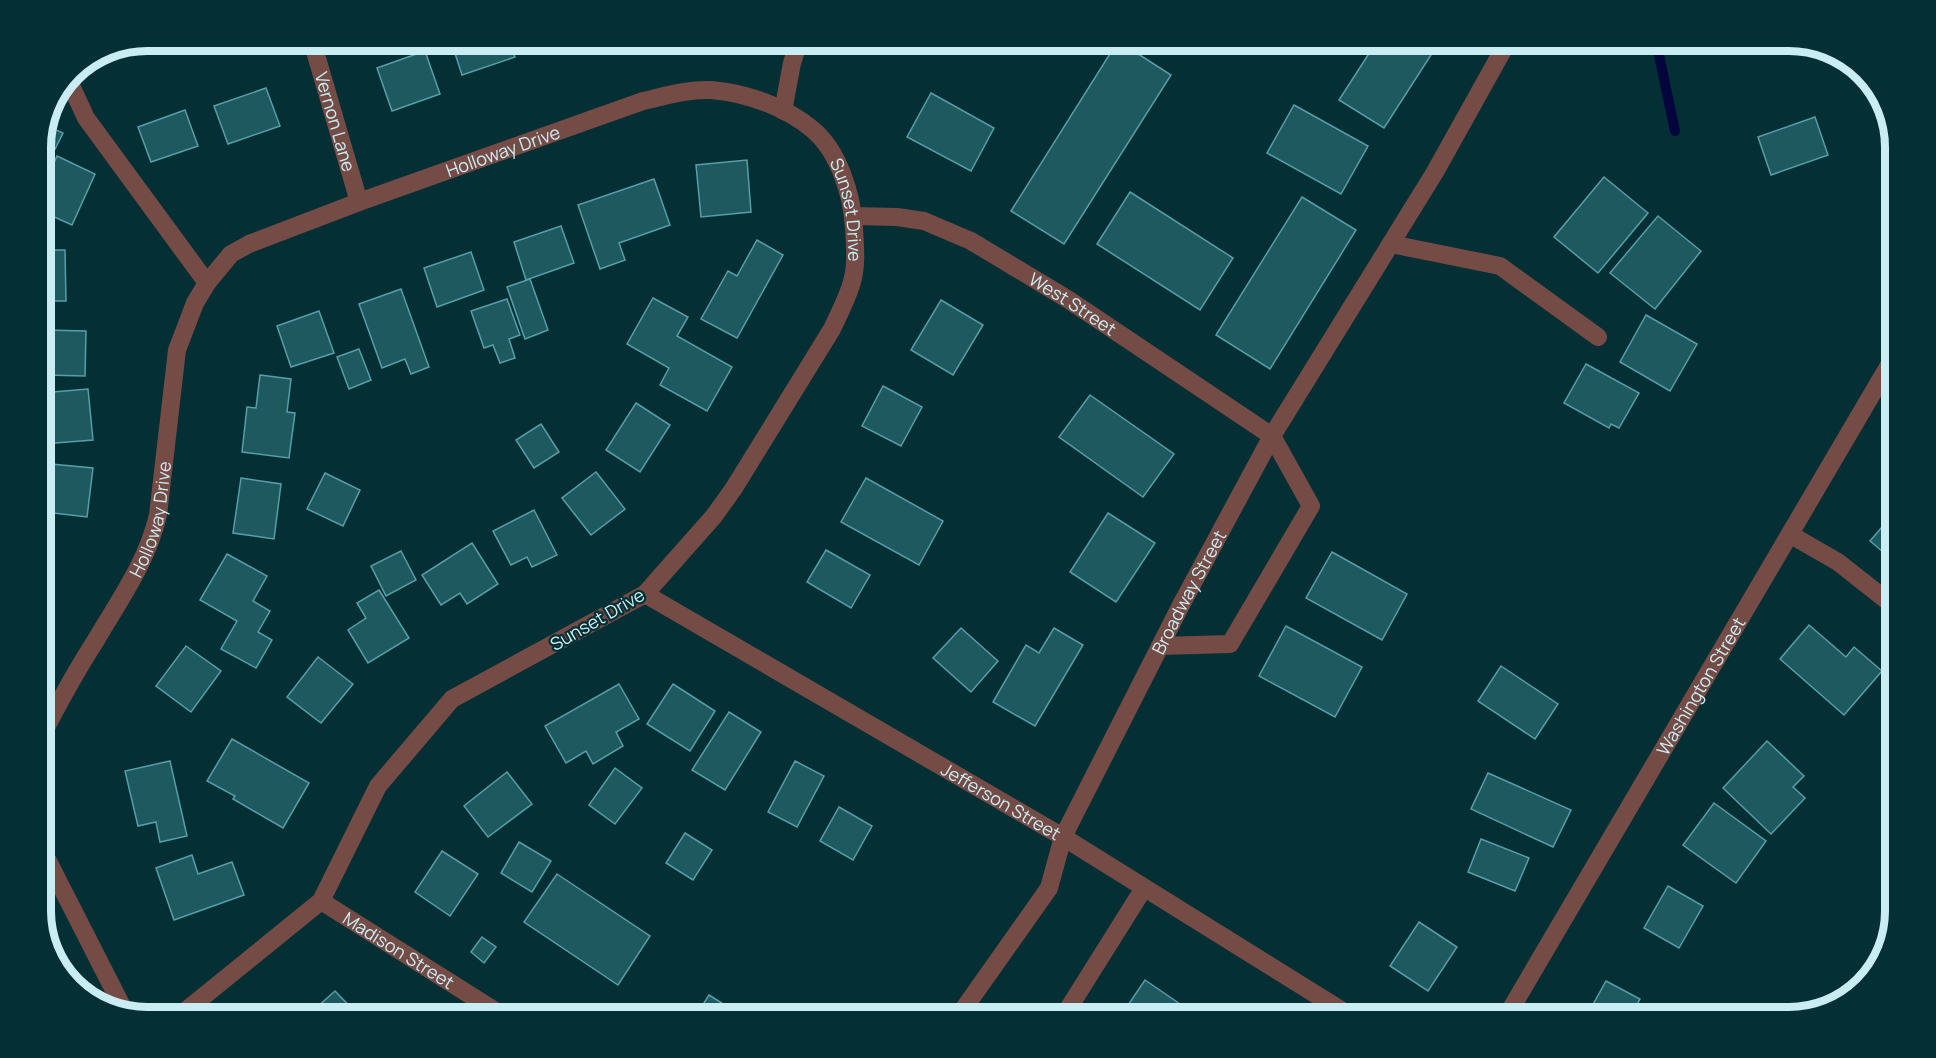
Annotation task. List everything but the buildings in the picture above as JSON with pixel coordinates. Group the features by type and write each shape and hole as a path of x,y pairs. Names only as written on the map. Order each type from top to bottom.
{"street":[{"name":"Vernon Lane","path":"315,51 358,202"},
{"path":"783,111 796,51"},
{"name":"Broadway Street","path":"965,1007 1048,888 1062,837 1272,436 1435,172 1502,51"},
{"path":"72,87 86,118 207,283"},
{"name":"Holloway Drive","path":"51,718 75,673 140,567 152,540 158,515 177,350 195,303 207,283 231,254 249,244 358,202 643,101 681,92 708,90 731,92 755,98 813,129"},
{"name":"Sunset Drive","path":"190,1007 321,901 378,786 452,699 645,594 714,516 734,488 832,329 852,281 856,258 853,216 840,170 813,129"},
{"name":"West Street","path":"853,216 897,217 924,221 971,241 1068,300 1272,436"},
{"path":"1391,244 1500,266 1598,337"},
{"name":"Washington Street","path":"1512,1007 1885,372"},
{"path":"1160,646 1230,644 1311,506 1272,436"},
{"path":"1791,535 1838,562 1885,599"},
{"name":"Jefferson Street","path":"645,594 1062,837 1336,1007"},
{"path":"51,867 121,1003"},
{"path":"1069,1007 1144,888"},
{"name":"Madison Street","path":"321,901 489,1007"}],"waterway":[{"path":"1658,51 1675,131"}]}
